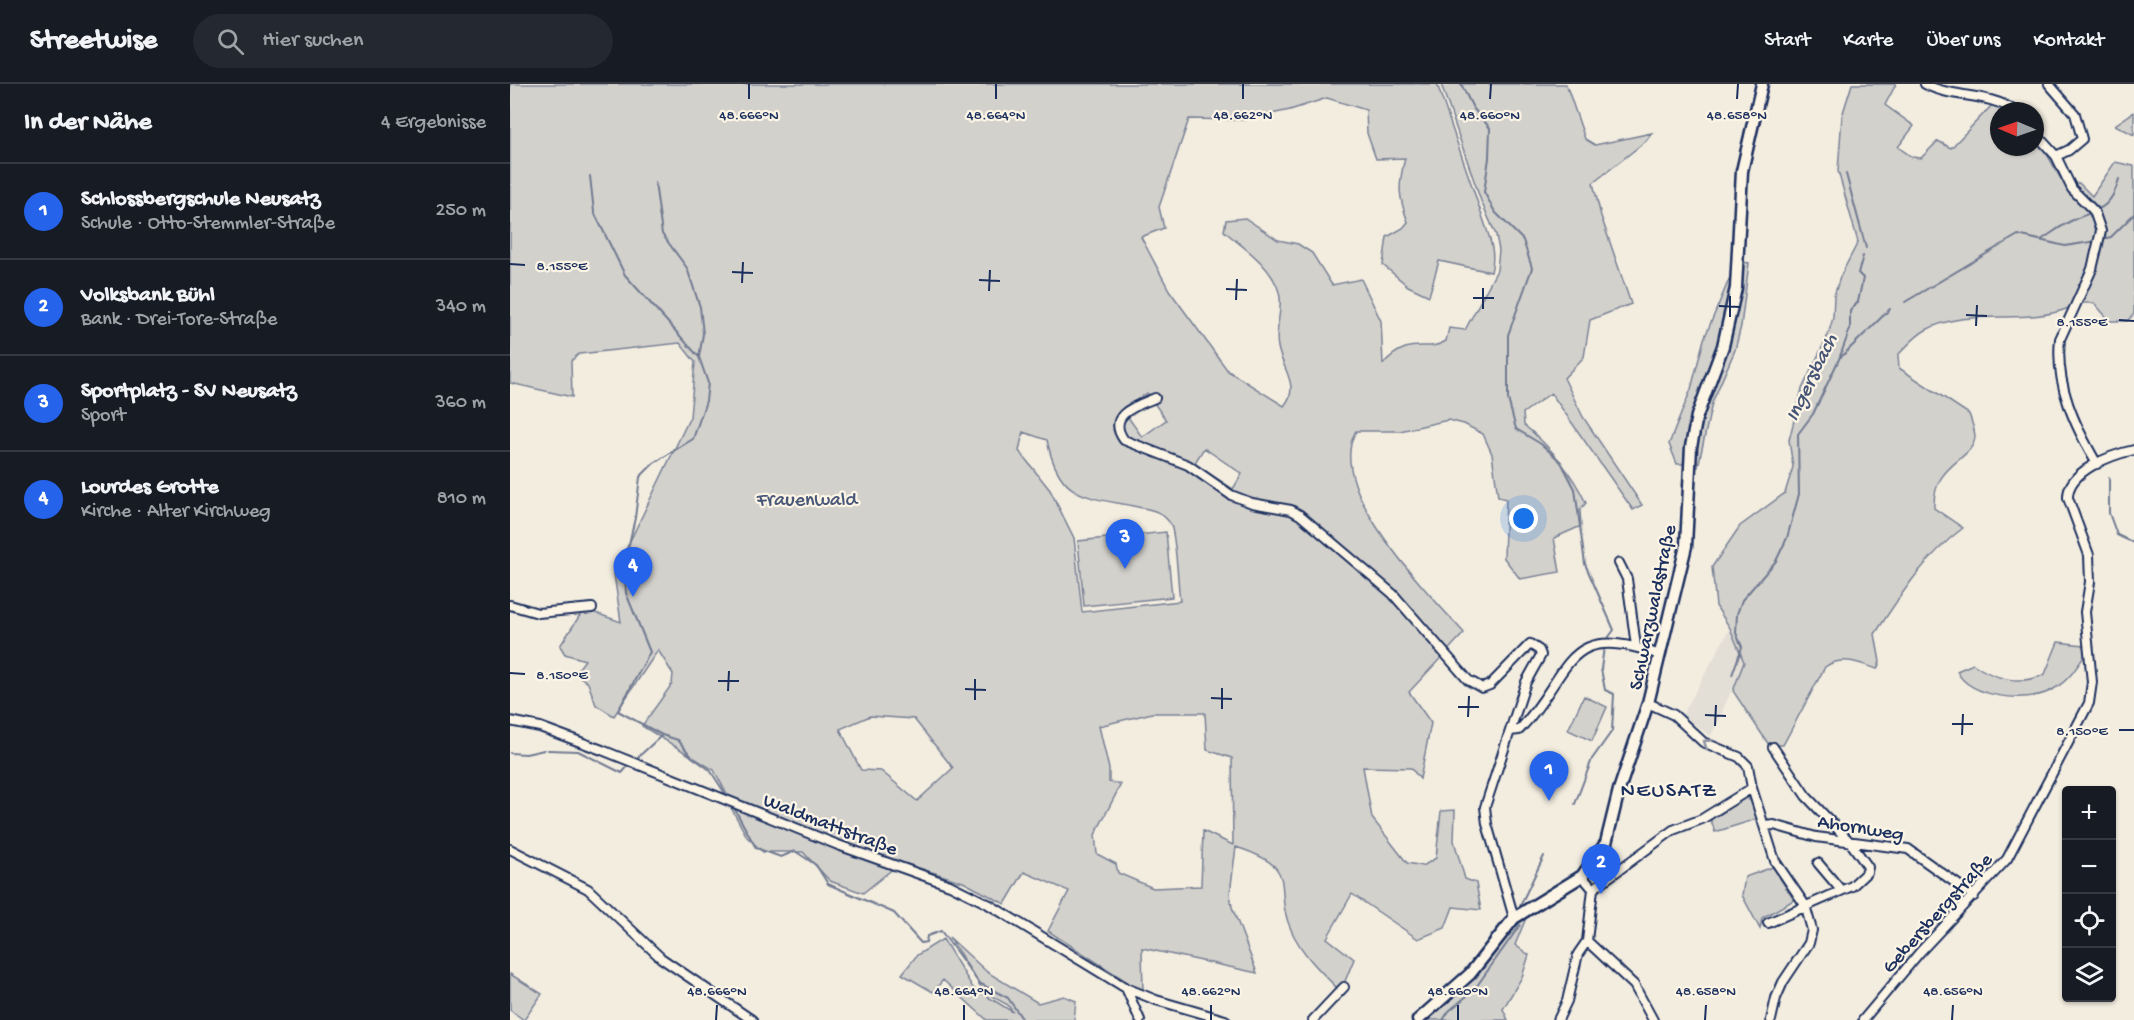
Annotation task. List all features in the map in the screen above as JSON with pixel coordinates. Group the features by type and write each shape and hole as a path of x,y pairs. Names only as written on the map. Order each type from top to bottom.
{"main road":[{"name":"Schwarzwaldstraße","path":"1418,1020 1470,974 1514,918 1582,876 1606,843 1619,790 1648,703 1686,546 1691,447 1697,416 1723,346 1736,288 1742,171 1762,84"}],"street":[{"path":"1925,84 1997,102"},
{"path":"2049,84 2075,114 2082,139 2069,150 2056,156"},
{"path":"2044,143 2056,156 2066,180 2094,211 2101,231 2092,269 2060,339 2059,352 2066,400 2097,464"},
{"path":"1155,398 1121,416 1117,423 1118,432 1124,441 1188,465 1231,495 1252,503 1284,508 1300,515 1393,594 1468,680 1482,688 1490,685 1530,644 1536,646 1540,655 1526,682 1485,807 1487,824 1514,918"},
{"name":"Gebersbergstraße","path":"1863,1020 1920,952 2007,859 2089,702 2092,682 2085,612 2089,555 2068,498 2068,489 2075,478 2097,464 2134,450"},
{"path":"1618,563 1627,579 1636,646"},
{"path":"510,605 538,613 592,608"},
{"path":"1510,731 1519,730 1536,711 1574,654 1600,642 1610,642 1636,646 1660,655"},
{"path":"1648,703 1674,715 1704,742 1744,760 1752,776 1752,788 1775,861 1805,904 1812,930 1809,943 1783,982 1776,998 1771,1020"},
{"name":"Waldmattstraße","path":"510,721 552,731 838,845 950,885 988,904 1126,988 1210,1018 1225,1020"},
{"path":"1768,922 1840,889 1852,886 1867,872 1866,863 1850,842 1806,796 1773,747"},
{"path":"1593,889 1673,830 1702,819 1752,788"},
{"name":"Ahornweg","path":"1765,826 1774,825 1816,837 1908,849 1974,896"},
{"path":"510,849 588,889 661,958 752,1020"},
{"path":"1818,863 1840,889"},
{"path":"1558,1020 1567,1001 1578,954 1587,941 1593,889 1582,876"},
{"path":"1587,941 1634,985 1653,1020"},
{"path":"1313,1020 1344,987"},
{"path":"1126,988 1140,1020"}],"shaded area":[{"path":"1730,628 1744,663 1711,736 1682,716"}],"green space":[{"name":"Frauenwald","path":"510,84 1437,84 1489,235 1493,261 1491,272 1439,261 1429,296 1408,286 1383,265 1387,237 1403,228 1408,222 1400,190 1405,158 1376,159 1367,133 1366,110 1327,98 1290,110 1243,120 1189,119 1159,207 1164,228 1141,237 1169,290 1228,371 1284,406 1289,399 1291,384 1277,340 1279,292 1270,273 1263,265 1224,231 1226,220 1245,218 1278,240 1298,244 1312,253 1332,285 1361,279 1381,321 1383,364 1401,350 1417,346 1432,346 1446,341 1449,328 1465,330 1497,270 1499,250 1496,235 1481,201 1441,84 1566,84 1585,139 1595,145 1652,133 1646,141 1593,183 1601,216 1631,304 1590,320 1584,357 1564,378 1583,417 1642,505 1633,510 1551,393 1523,413 1524,425 1560,460 1586,503 1580,510 1581,526 1554,538 1560,572 1520,579 1504,558 1506,499 1498,497 1492,454 1483,434 1464,424 1448,420 1400,431 1356,431 1350,454 1354,481 1366,509 1406,567 1464,633 1409,692 1431,723 1420,779 1411,768 1363,767 1372,818 1407,863 1423,866 1436,858 1441,811 1455,810 1454,841 1465,879 1476,883 1481,910 1453,907 1445,928 1418,939 1352,894 1327,938 1354,959 1343,986 1339,990 1313,963 1296,940 1286,916 1282,880 1278,871 1271,863 1257,855 1236,847 1230,893 1232,907 1257,973 1142,948 1143,992 1048,931 1069,891 1024,872 1005,904 963,882 850,846 728,796 714,770 642,726 672,684 673,674 658,650 614,716 596,705 588,683 575,673 585,660 565,654 560,646 584,609 621,622 614,574 690,417 695,362 680,343 579,354 571,361 572,397 510,383","holes":["1147,393 1166,420 1142,437 1123,410","1023,432 1047,440 1052,460 1059,474 1067,485 1077,492 1089,497 1152,510 1166,519 1170,523 1174,537 1180,601 1082,612 1074,538 1050,490 1019,451","1204,448 1242,474 1233,489 1194,464","1152,713 1205,713 1207,750 1232,758 1233,845 1203,831 1201,886 1153,888 1118,873 1116,864 1097,854 1095,835 1121,784 1109,782 1109,769 1099,726","870,716 914,719 953,768 917,801 881,771 861,770 840,729"]},
{"path":"1852,84 1896,84 1885,105 1914,126 1898,147 1912,157 1921,158 1938,141 1951,148 1990,107 1990,156 2044,156 2044,150 2065,185 2091,211 2096,222 2096,247 2071,307 2036,316 1979,317 1943,323 1922,332 1898,355 1899,368 1969,414 1975,434 1973,445 1939,481 1934,508 1963,528 1936,551 1925,564 1875,634 1880,662 1877,669 1844,661 1837,661 1825,667 1783,745 1769,745 1733,691 1744,662 1730,628 1716,606 1712,567 1740,526 1785,493 1793,467 1789,440 1802,389 1828,335 1833,318 1834,296 1840,277 1858,242 1838,171 1842,116"},
{"path":"2134,112 2134,135 2115,125"},
{"path":"2115,162 2134,166 2134,314 2127,321 2110,321 2094,303 2080,303 2098,263 2104,231 2096,210 2071,184 2079,183 2092,196"},
{"path":"1742,262 1749,263 1741,326 1735,350 1712,403 1698,467 1693,467 1694,451"},
{"path":"1733,270 1717,349 1683,464 1677,464 1669,444 1691,389 1704,339"},
{"path":"1166,532 1172,597 1084,606 1078,541"},
{"path":"2058,642 2083,645 2085,655 2066,680 2056,688 2040,695 2013,697 1985,692 1963,680 1957,671 1973,664 1990,674 2008,679 2036,678 2045,674"},
{"path":"1584,696 1607,707 1592,741 1568,730"},
{"path":"1745,797 1752,802 1757,819 1715,832 1710,817 1717,813 1719,815"},
{"path":"729,804 895,867 863,893 830,881 803,852 763,852 747,837"},
{"path":"1773,867 1794,900 1762,918 1760,929 1742,895 1745,877"},
{"path":"1526,918 1515,945 1529,955 1522,977 1503,1009 1508,1020 1426,1020 1469,982 1508,935"},
{"path":"949,937 987,972 1038,1003 1064,996 1076,1001 1074,1020 987,1020 943,980 933,992 902,974 917,955 943,939 973,988 1013,1012 1008,1005 984,992"},
{"path":"510,974 542,994 524,1020 510,1010"}],"waterway":[{"path":"1461,84 1473,108 1490,128 1489,158 1484,192 1495,212 1523,240 1532,268 1508,335 1508,399 1516,429 1541,444 1561,462 1575,489 1585,564 1614,630 1605,642"},
{"name":"Ingersbach","path":"1846,174 1866,248"},
{"path":"590,176 594,212 625,275 699,357 708,383 706,401 693,439 654,463 640,477 635,518 624,566 626,593 650,652 618,711 662,735"},
{"path":"2041,240 2069,222 2103,207 2112,197 2119,179"},
{"path":"655,182 662,234 687,268 700,307 703,334 699,357"},
{"path":"2102,239 2111,237 2134,214"},
{"path":"1905,302 2018,235 2065,246 2097,241"},
{"name":"Ingersbach","path":"1732,675 1742,647 1736,633 1737,614 1742,600 1776,561 1787,538 1799,494 1798,434 1813,414 1839,359 1850,329 1850,311 1858,302 1863,278 1858,273 1863,256"},
{"path":"1841,357 1890,309"},
{"path":"2109,478 2109,513 2117,535 2134,543"},
{"path":"1575,804 1592,759 1612,731 1614,694 1605,690 1601,669 1604,647"},
{"path":"635,760 662,735 678,740 692,757 710,770 728,798"},
{"path":"510,753 526,754 544,750"},
{"path":"548,750 578,751 622,773 629,765"},
{"path":"733,806 756,848 781,857 795,851 816,865 828,884 894,913 921,943 926,942 927,936 941,931 979,983 1008,998 1023,1020"},
{"path":"1520,906 1544,856"},
{"path":"1443,1020 1449,1011 1474,990 1520,925"}],"place":[{"name":"Sportplatz - SV Neusatz","path":"1125,569"},
{"name":"Lourdes Grotte","path":"633,597"},
{"name":"Schlossbergschule Neusatz","path":"1549,801"},
{"name":"Volksbank Bühl","path":"1601,894"}],"district":[{"name":"NEUSATZ","path":"1669,788"}]}
